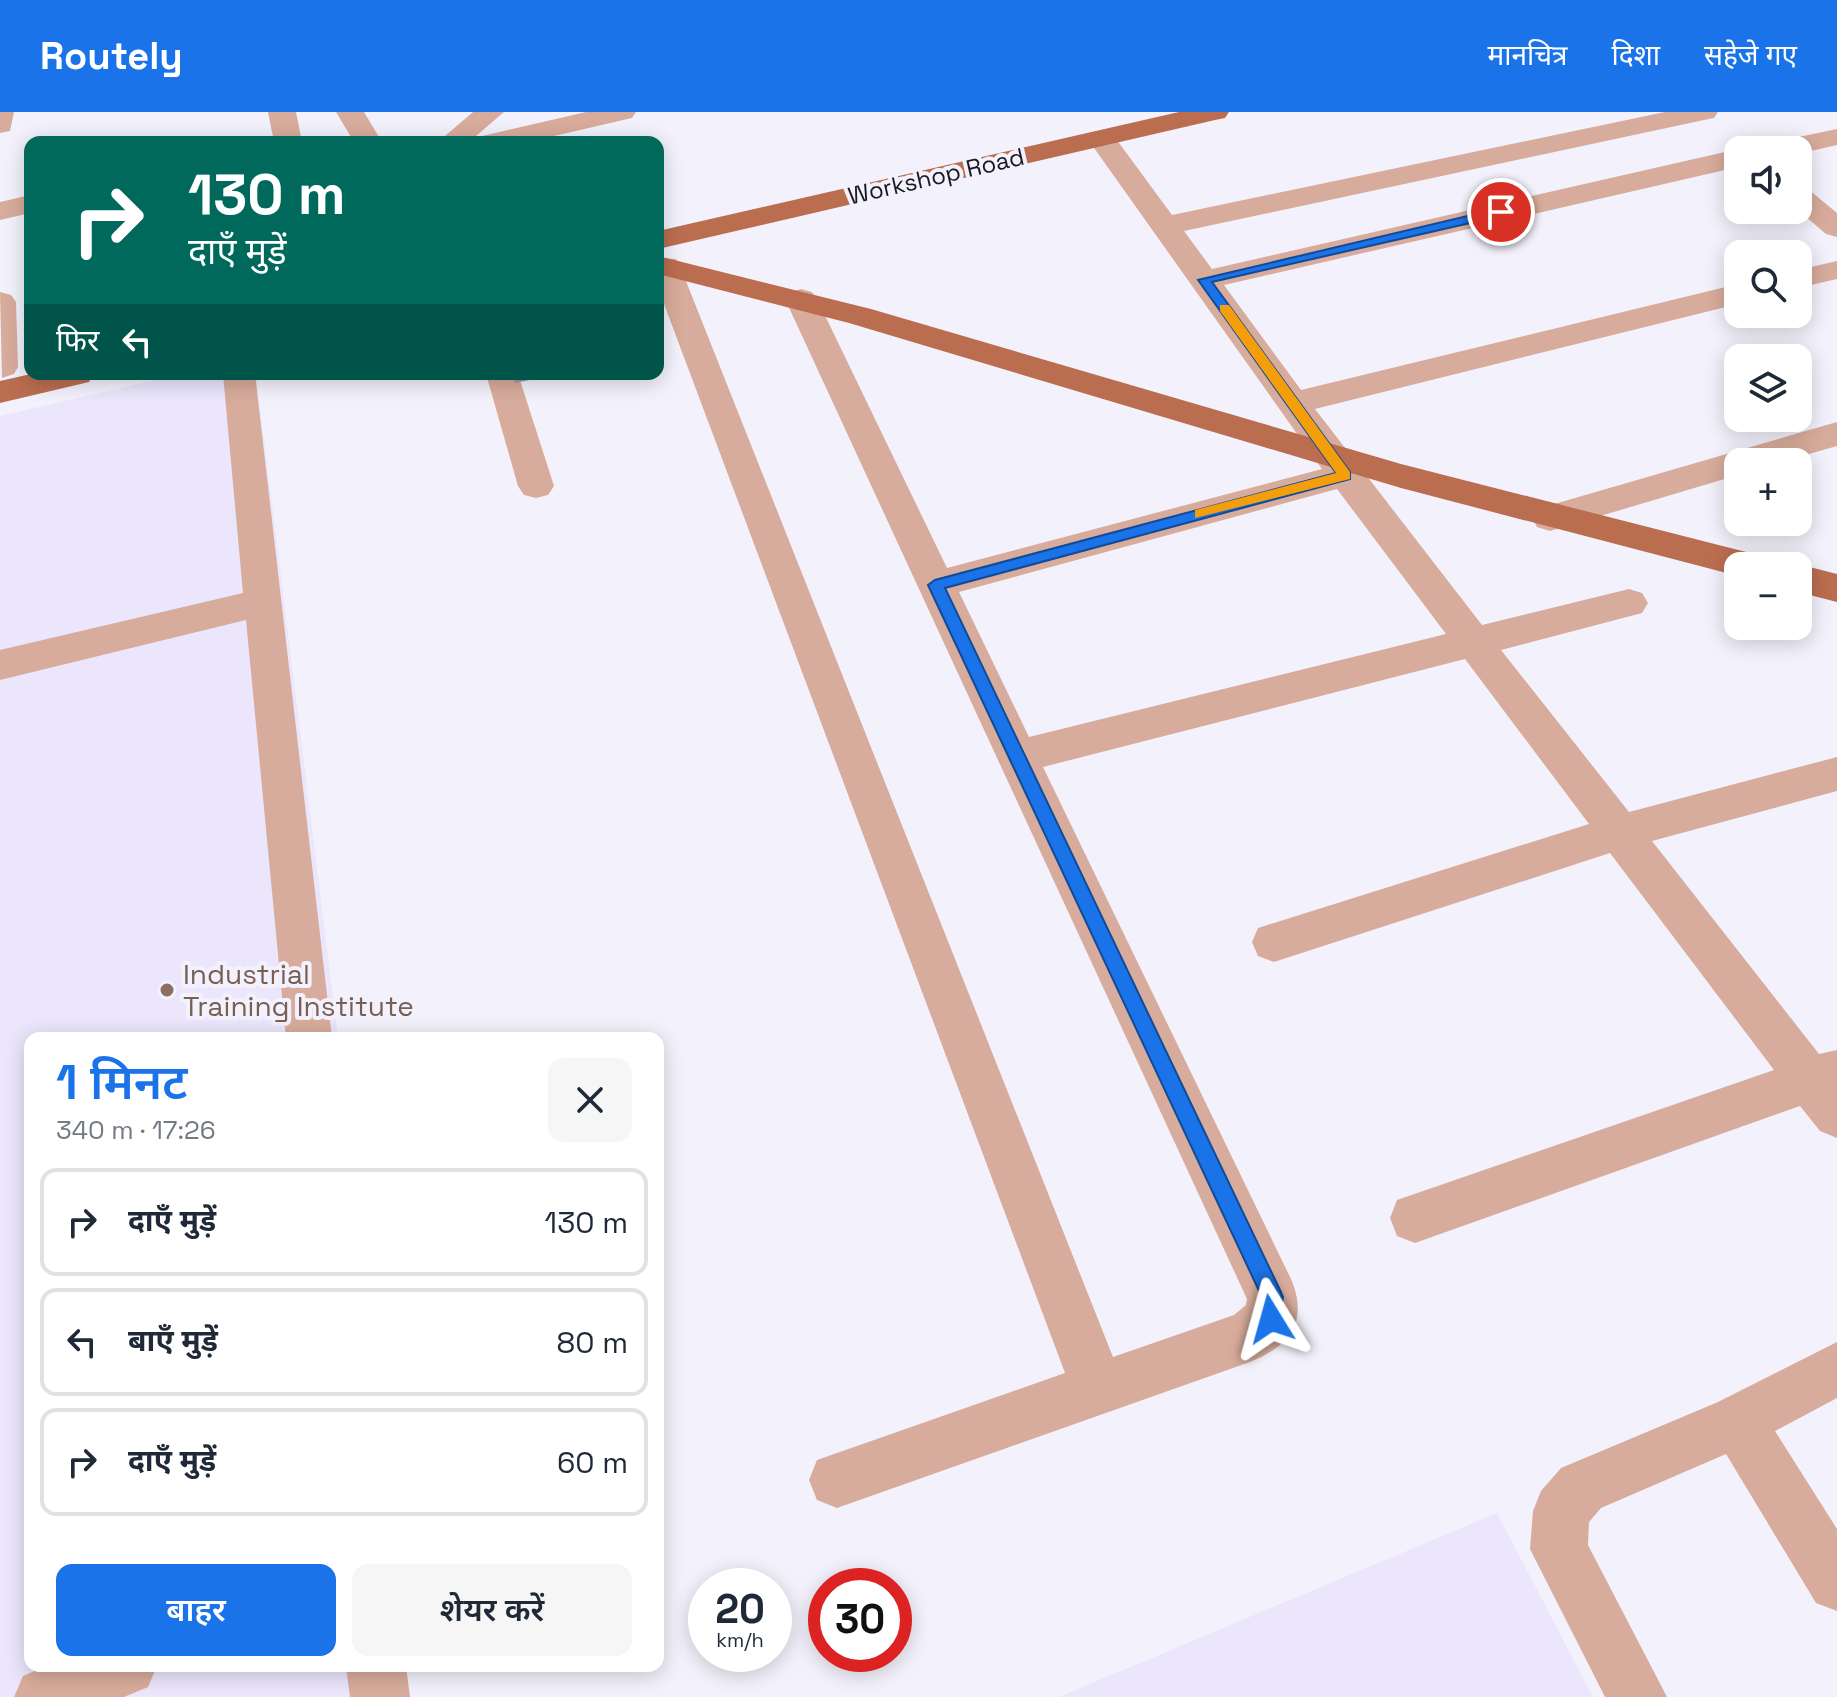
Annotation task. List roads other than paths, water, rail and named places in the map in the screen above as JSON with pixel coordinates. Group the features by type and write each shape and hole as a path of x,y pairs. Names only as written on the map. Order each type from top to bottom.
{"main road":[{"name":"Workshop Road","path":"664,217 1110,120 1215,112"},
{"name":"Workshop Road","path":"664,256 1110,120"},
{"path":"664,258 1338,466 1724,560"},
{"path":"1812,582 1837,588"}],"street":[{"path":"0,112 0,125"},
{"path":"282,112 287,136"},
{"path":"460,136 490,112"},
{"path":"518,136 622,112"},
{"path":"1165,226 1704,112 1729,136"},
{"path":"1110,120 1165,226 1338,466 1620,832 1828,1088 1415,1218"},
{"path":"1812,142 1837,137"},
{"path":"1204,280 1724,161"},
{"path":"0,211 24,205"},
{"path":"1812,207 1837,228"},
{"path":"664,267 1099,1391"},
{"path":"1812,276 1837,270"},
{"path":"1293,403 1724,297"},
{"path":"801,299 1273,1297 1271,1319 1250,1336 837,1480"},
{"path":"0,302 8,372"},
{"path":"240,380 308,1032"},
{"path":"504,380 536,486"},
{"path":"1788,448 1837,434"},
{"path":"935,585 1338,466"},
{"path":"1550,518 1724,466"},
{"path":"0,665 263,602"},
{"path":"1017,757 1629,603"},
{"path":"1274,942 1620,832 1837,774"},
{"path":"1637,1697 1559,1549 1561,1511 1581,1488 1737,1421 1837,1369"},
{"path":"1737,1421 1837,1582"},
{"path":"44,1697 111,1672"},
{"path":"377,1672 380,1697"}],"place":[{"name":"Industrial Training Institute","path":"167,990"}]}
